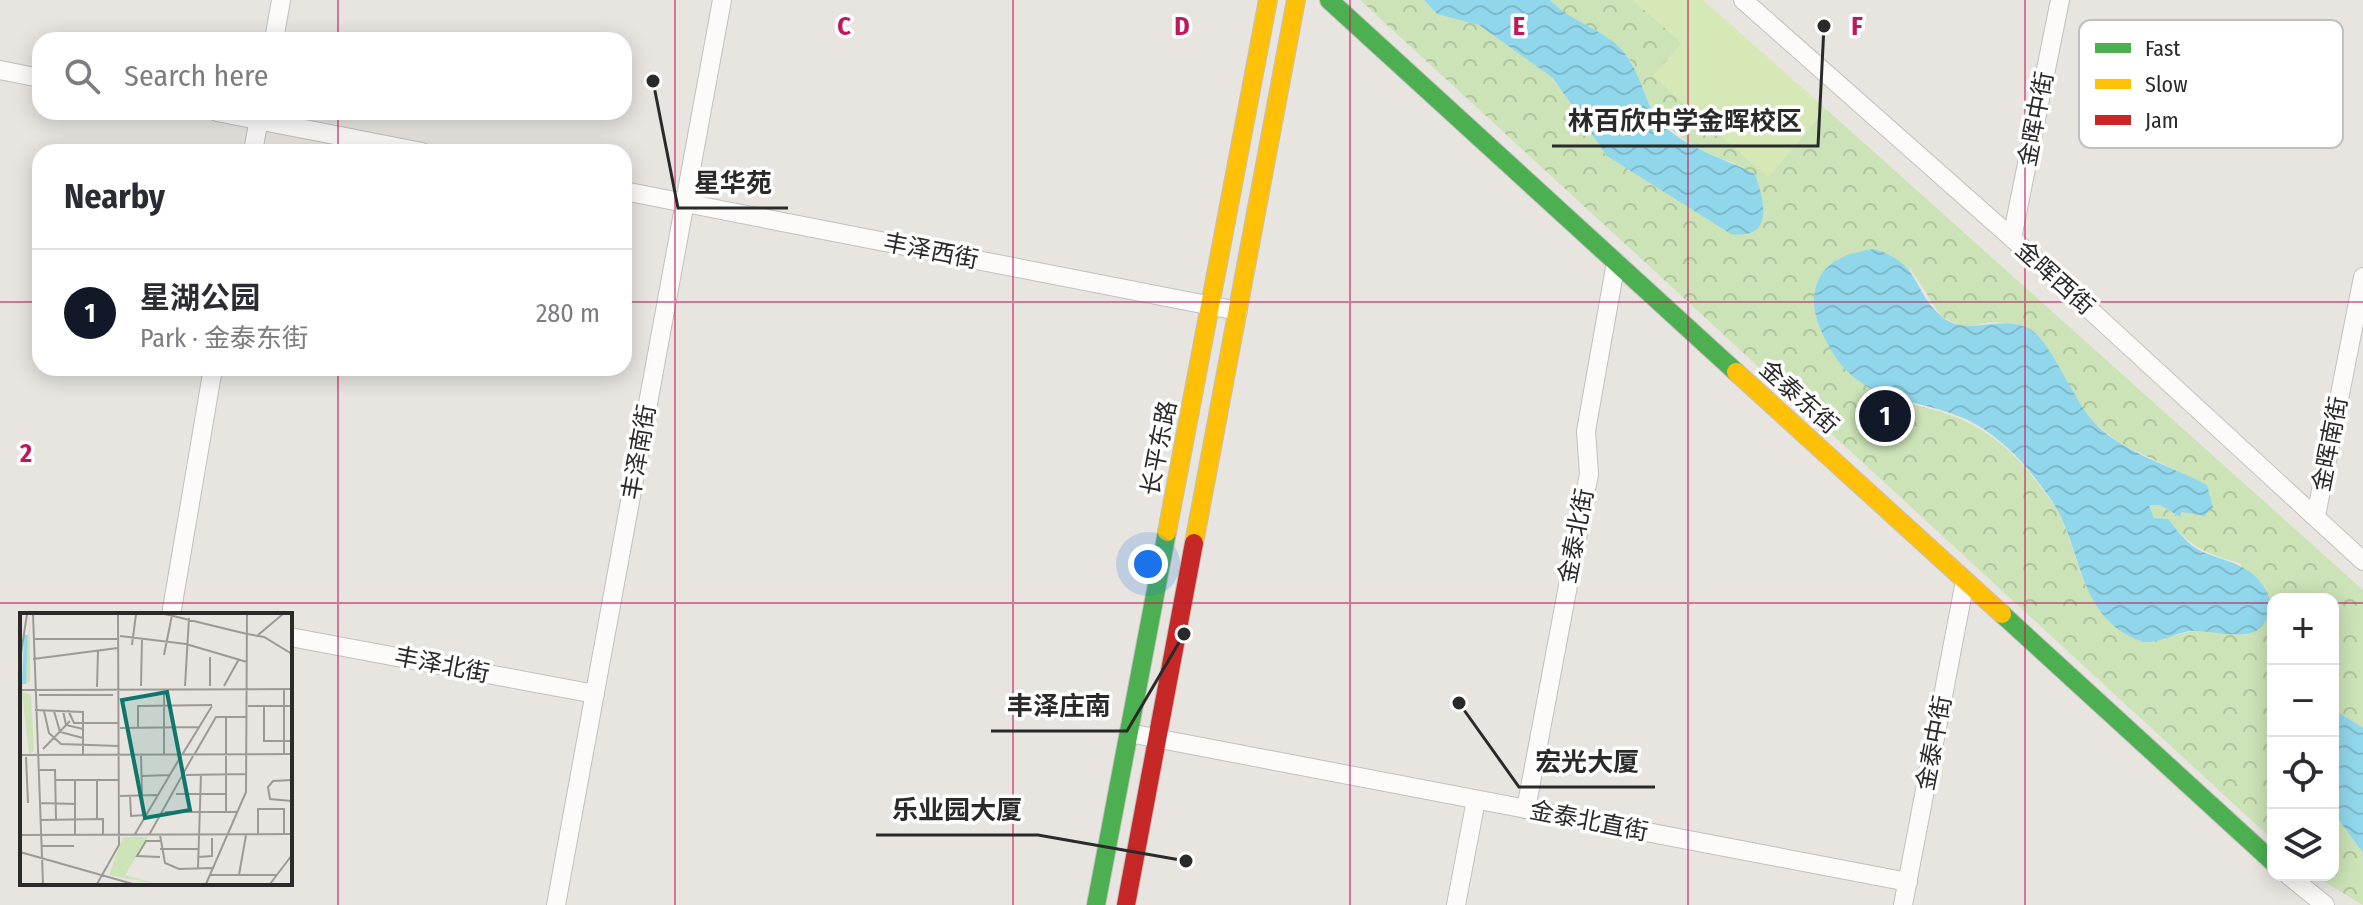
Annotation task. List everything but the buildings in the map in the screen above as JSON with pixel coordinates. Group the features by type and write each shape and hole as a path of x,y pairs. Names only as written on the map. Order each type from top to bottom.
{"street":[{"path":"275,32 281,0"},
{"name":"丰泽南街","path":"556,905 722,0"},
{"name":"长平东路","path":"1096,905 1268,0"},
{"path":"1126,905 1296,0"},
{"name":"金泰东街","path":"1329,0 2267,857"},
{"name":"金晖西街","path":"1743,0 2012,238 2363,561"},
{"name":"金晖中街","path":"2012,238 2060,0"},
{"path":"0,70 32,76"},
{"path":"254,144 258,120"},
{"path":"277,120 386,144"},
{"name":"丰泽西街","path":"632,193 1238,311"},
{"name":"金泰北街","path":"1526,809 1589,474 1586,431 1616,262"},
{"name":"金晖南街","path":"2316,516 2363,277"},
{"path":"171,613 212,376"},
{"name":"金泰中街","path":"1903,905 1965,581"},
{"name":"丰泽北街","path":"292,637 595,694"},
{"name":"金泰北直街","path":"1129,733 1908,882"},
{"path":"1456,905 1476,800"},
{"path":"2292,881 2306,899 2325,905"}],"green space":[{"path":"1360,0 1424,0 1437,14 1479,24 1553,78 1607,156 1737,164 1708,153 1670,128 1650,105 1628,57 1550,0 1633,0 1682,43 1653,76 1768,177 1826,109 2363,590 2363,728 2339,713 2339,593 2267,593 2267,615 2240,563 2200,548 2184,537 2168,519 2154,518 2149,504 2160,505 2179,517 2207,485 2119,443 2093,422 2075,399 2049,351 2017,324 1992,322 1964,328 1941,316 1910,268 1913,405 1970,424 2016,457 2060,515 2082,576 2104,613 2125,633 2140,640 2193,631 2245,634 2267,618 2267,834"},
{"path":"1633,0 1703,0 1826,109 1768,177 1653,76 1682,43"},
{"path":"2339,820 2363,853 2363,905 2323,881 2339,881"}],"water":[{"path":"1424,0 1550,0 1567,14 1604,35 1627,56 1655,115 1663,125 1701,150 1755,174 1763,206 1760,225 1745,234 1731,234 1607,156 1553,78 1479,25 1437,14"},
{"path":"1874,249 1900,262 1932,307 1952,323 1963,326 2011,324 2034,332 2048,348 2091,419 2103,430 2130,449 2207,485 2213,507 2204,516 2182,512 2180,517 2160,505 2149,505 2154,518 2168,519 2193,546 2254,575 2267,593 2265,623 2247,634 2195,631 2153,642 2140,641 2116,627 2093,600 2050,497 2007,447 1970,421 1872,389 1841,364 1824,337 1814,298 1823,272 1837,260"},
{"path":"2339,713 2363,728 2363,853 2339,820"}],"traffic: fast":[{"path":"1329,0 1736,372"},
{"path":"1096,905 1167,532"},
{"path":"2002,614 2267,857"}],"traffic: slow":[{"path":"1167,532 1268,0"},
{"path":"1194,543 1296,0"},
{"path":"1736,372 2002,614"}],"traffic: jam":[{"path":"1126,905 1194,543"}],"place":[{"name":"林百欣中学金晖校区","path":"1824,26"},
{"name":"星华苑","path":"653,81"},
{"name":"星湖公园","path":"1885,416"},
{"name":"丰泽庄南","path":"1184,634"},
{"name":"宏光大厦","path":"1459,703"},
{"name":"乐业园大厦","path":"1186,861"}]}
